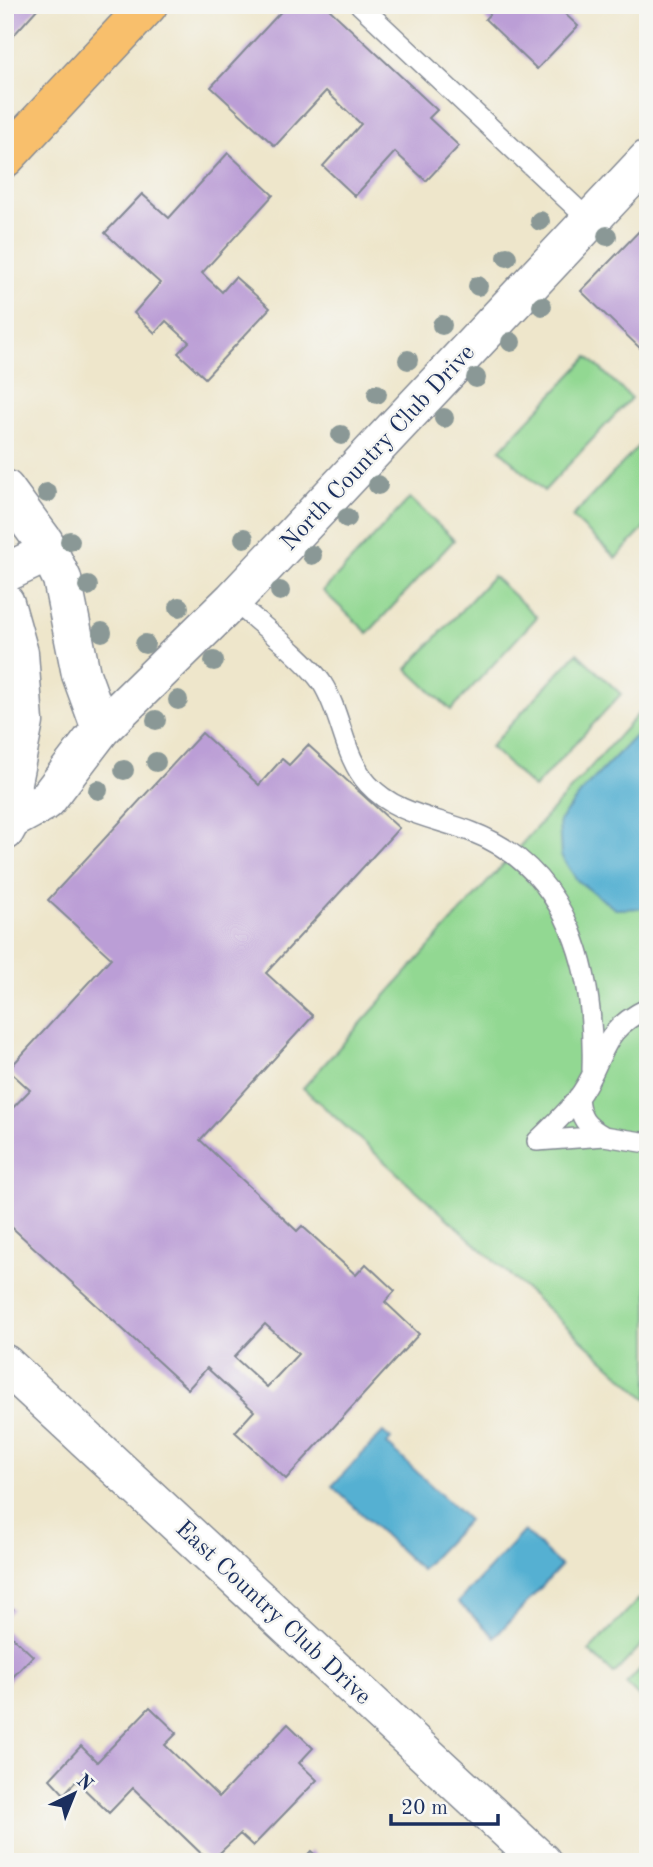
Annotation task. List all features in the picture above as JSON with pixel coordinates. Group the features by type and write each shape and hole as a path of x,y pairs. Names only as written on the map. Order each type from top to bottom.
{"main road":[{"path":"5,158 148,5"}],"street":[{"name":"North Country Club Drive","path":"8,825 46,801 101,729 233,600 648,159"},
{"path":"5,489 49,552 62,579 81,674 101,729"},
{"path":"5,573 49,552"},
{"name":"North Country Club Drive","path":"5,603 23,683 24,722 12,782 8,825"},
{"path":"23,683 81,674"},
{"name":"East Country Club Drive","path":"5,1364 541,1862"}],"lane":[{"path":"360,5 590,221"},
{"path":"233,600 321,681 358,769 378,794 407,812 475,833 499,846 531,868 546,886 578,948 593,1023 592,1070"},
{"path":"648,1007 630,1016 604,1044 578,1097 537,1141 604,1136 648,1143"},
{"path":"578,1097 580,1116 604,1136"}],"green space":[{"path":"588,357 631,398 544,491 500,450"},
{"path":"648,436 648,524 616,558 572,517"},
{"path":"410,498 454,540 368,633 323,591"},
{"path":"493,576 537,617 451,710 407,669"},
{"path":"577,653 621,694 534,788 490,747"},
{"path":"648,703 648,1400 303,1088"},
{"path":"639,1599 648,1607 648,1638 614,1674 589,1651"},
{"path":"648,1661 648,1706 626,1684"}],"water":[{"path":"648,723 648,908 615,909 577,880 561,856 559,821 585,788"},
{"path":"383,1432 391,1439 387,1444 468,1520 421,1570 332,1486"},
{"path":"524,1531 561,1566 495,1637 458,1602"}],"building":[{"path":"5,5 35,5 38,8 5,45"},
{"path":"287,5 332,5 329,9 437,110 429,118 459,146 426,181 395,152 355,196 323,166 361,124 326,91 275,146 211,87"},
{"path":"498,5 508,11 514,5 569,5 563,12 578,26 537,69 485,19"},
{"path":"228,153 273,195 202,273 222,292 235,277 270,308 205,378 178,353 189,342 166,321 155,333 134,313 160,283 105,233 142,194 169,218"},
{"path":"648,222 648,356 581,291"},
{"path":"202,733 259,785 282,759 289,765 308,745 399,828 266,973 313,1016 200,1140 297,1231 302,1226 356,1275 366,1264 395,1291 385,1302 419,1334 286,1479 235,1432 254,1411 207,1368 188,1389 5,1221 5,1116 30,1090 8,1070 111,958 48,900","holes":["265,1324 298,1354 267,1387 234,1357"]},
{"path":"5,1601 13,1609 5,1618"},
{"path":"5,1630 33,1656 5,1685"},
{"path":"150,1707 177,1733 165,1745 219,1797 288,1724 313,1748 299,1763 317,1780 253,1846 240,1834 210,1862 133,1788 109,1813 76,1781 64,1794 50,1779 81,1746 97,1762"},
{"path":"311,1851 323,1862 301,1862"}]}
